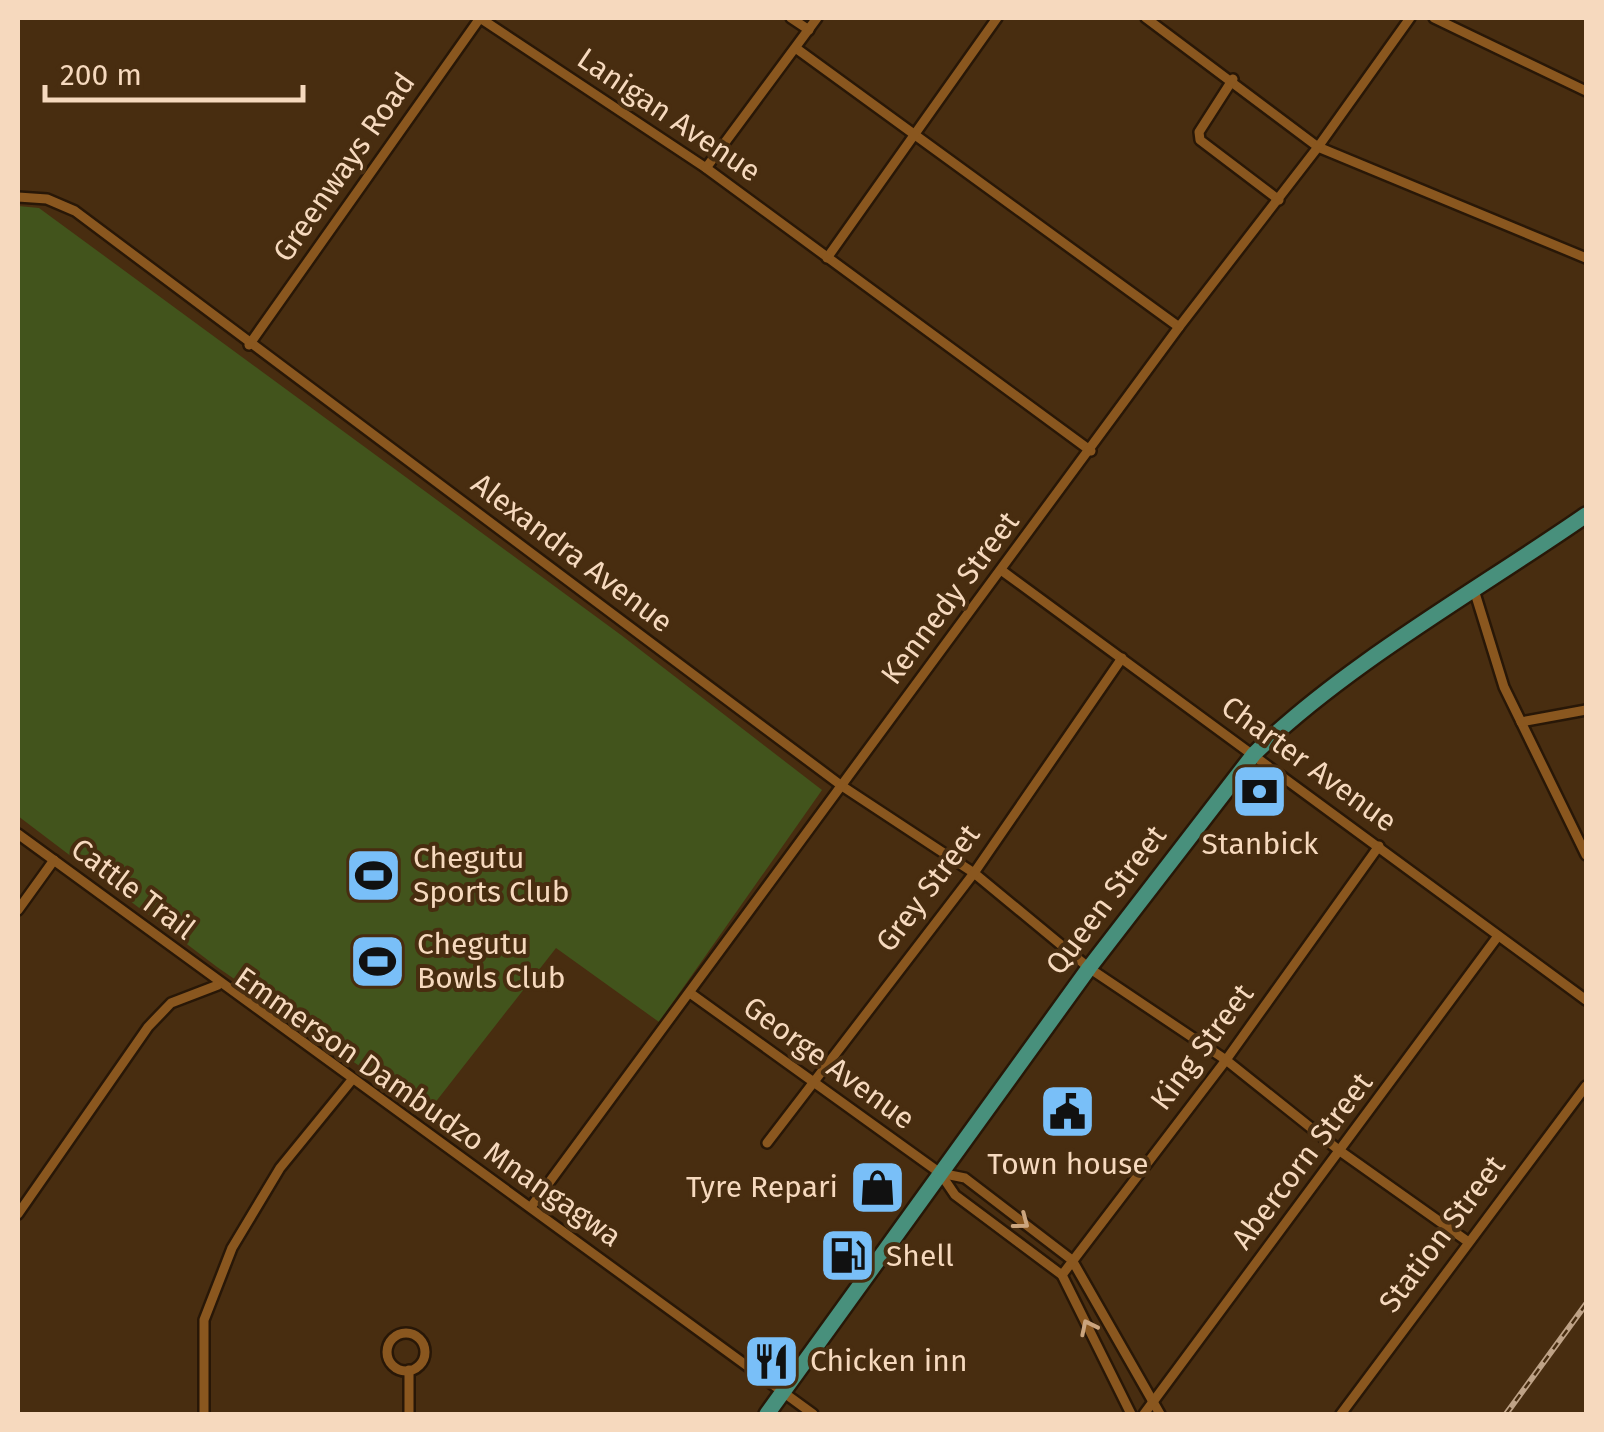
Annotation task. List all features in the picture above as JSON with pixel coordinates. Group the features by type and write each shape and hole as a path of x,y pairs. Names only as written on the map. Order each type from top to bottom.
{"highway":[{"name":"Queen Street","path":"767,1414 1088,968 1254,754 1280,728 1366,665 1586,515"}],"street":[{"name":"Lanigan Avenue","path":"480,18 706,168 1092,451"},
{"name":"Greenways Road","path":"249,344 480,18"},
{"path":"791,18 808,30"},
{"path":"706,168 817,18"},
{"path":"828,258 996,18"},
{"path":"1146,18 1233,79 1318,147 1586,258"},
{"path":"1434,18 1586,91"},
{"name":"Kennedy Street","path":"531,1207 1092,451 1179,327 1318,147 1405,19"},
{"path":"797,49 1179,327"},
{"path":"1233,79 1198,132 1200,140 1279,200"},
{"name":"Alexandra Avenue","path":"18,197 47,199 75,212 842,786 974,873 1088,968 1226,1060 1340,1151 1466,1241"},
{"name":"Charter Avenue","path":"1001,570 1586,1000"},
{"path":"1475,592 1487,644 1586,855"},
{"name":"Grey Street","path":"767,1143 974,873 1122,658"},
{"path":"1521,722 1586,710"},
{"name":"Cattle Trail","path":"18,834 218,984"},
{"name":"King Street","path":"1062,1275 1226,1060 1379,846"},
{"path":"18,910 54,860"},
{"name":"Abercorn Street","path":"1144,1414 1498,936"},
{"name":"Emmerson Dambudzo Mnangagwa","path":"18,1214 148,1027 171,1003 218,984 813,1414"},
{"name":"George Avenue","path":"690,993 940,1172 965,1178 1072,1260 1160,1414"},
{"path":"204,1414 204,1320 232,1248 280,1168 351,1081"},
{"name":"Station Street","path":"1341,1414 1466,1241 1586,1086"},
{"name":"George Avenue","path":"940,1172 954,1195 1062,1275 1131,1414"},
{"path":"406,1333 422,1341 425,1353 420,1364 409,1370 398,1368 388,1354 394,1338 406,1333"},
{"path":"409,1370 409,1414"}],"green space":[{"path":"18,206 39,208 621,635 822,790 659,1022 556,948 427,1113 217,967 18,816"}],"railway":[{"path":"1506,1414 1586,1304"}],"place":[{"name":"Stanbick","path":"1260,792"},
{"name":"Chegutu Sports Club","path":"374,875"},
{"name":"Chegutu Bowls Club","path":"378,961"},
{"name":"Town house","path":"1068,1112"},
{"name":"Tyre Repari","path":"877,1187"},
{"name":"Shell","path":"847,1256"},
{"name":"Chicken inn","path":"771,1361"}]}
